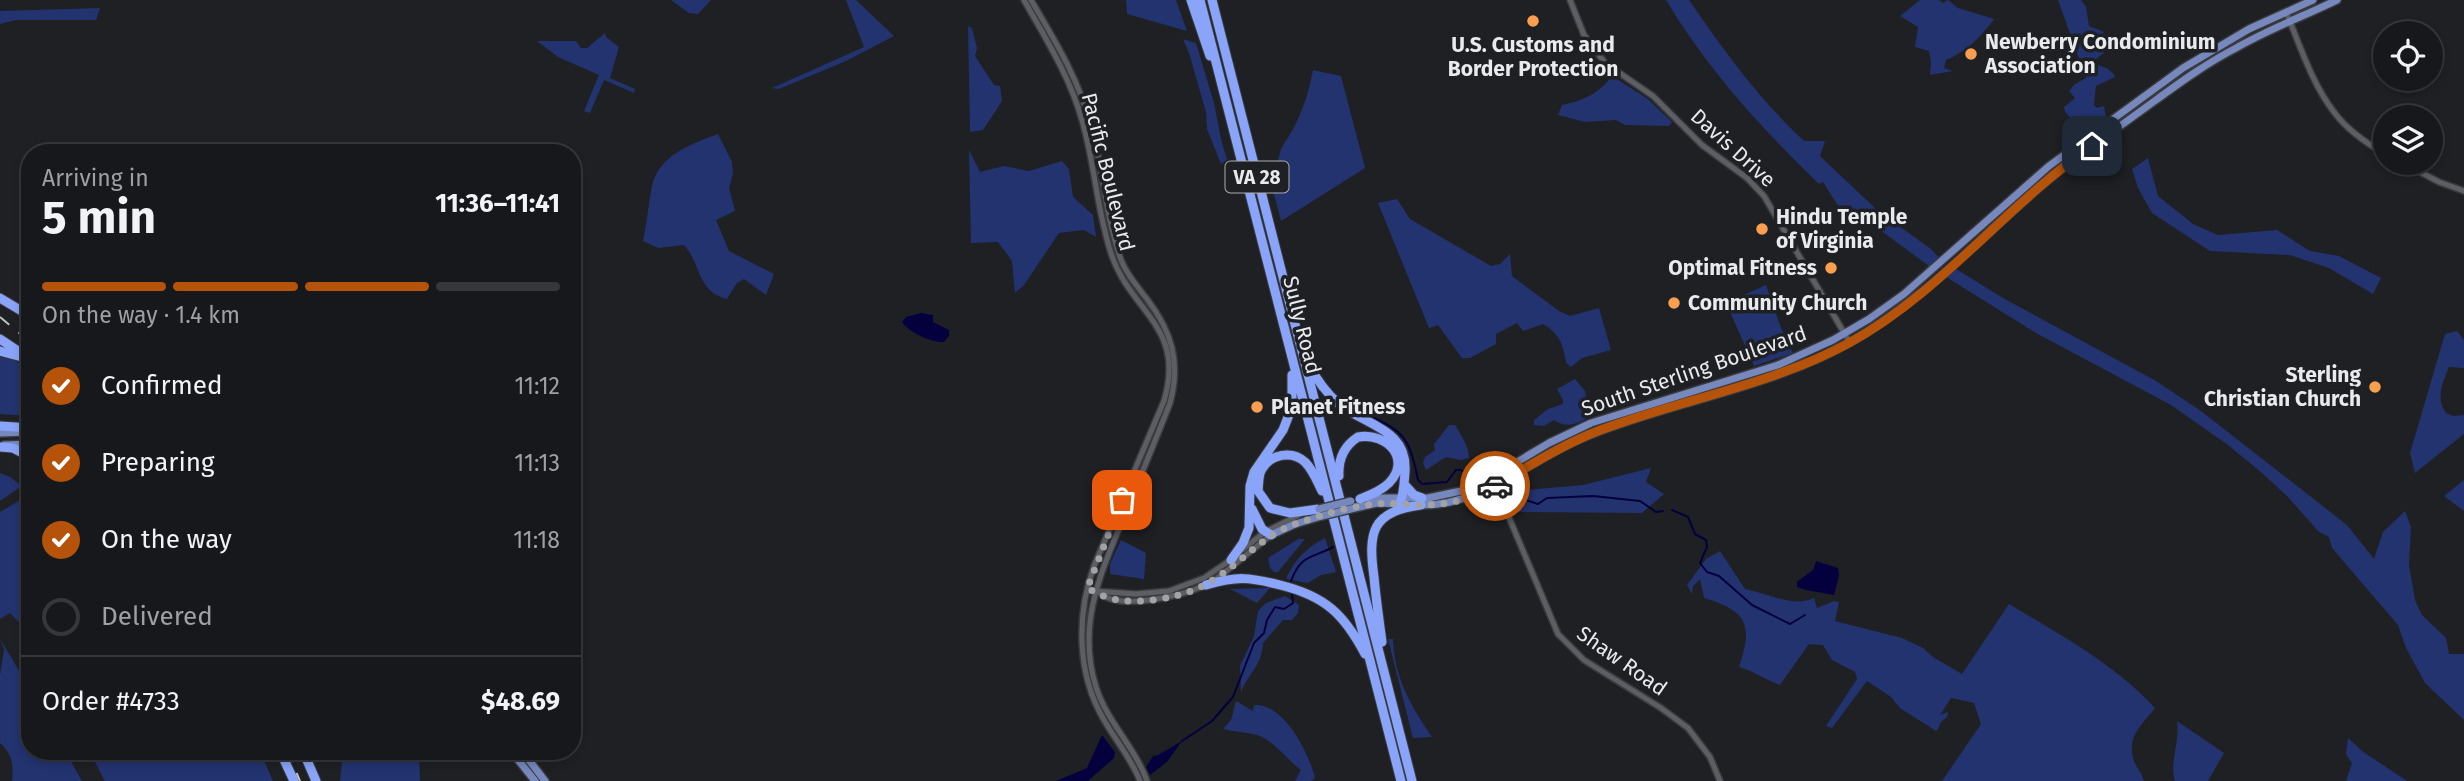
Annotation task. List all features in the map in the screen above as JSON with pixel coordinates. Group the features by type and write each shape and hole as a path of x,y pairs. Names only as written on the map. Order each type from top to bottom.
{"highway":[{"path":"1191,0 1232,124"},
{"name":"Sully Road","path":"1200,0 1401,781"},
{"name":"Sully Road","path":"1212,0 1412,781"},
{"path":"0,296 21,305"},
{"path":"0,296 21,310"},
{"path":"0,339 21,354"},
{"path":"1231,560 1243,543 1249,528 1249,497 1254,472 1283,430 1292,407 1290,350"},
{"path":"0,351 21,356"},
{"path":"1303,355 1320,385 1340,405 1382,429 1400,444 1405,462 1401,500"},
{"path":"0,426 21,429"},
{"path":"1341,498 1338,466 1344,450 1358,437 1377,436 1385,440 1395,454 1395,474 1384,487 1355,502"},
{"path":"0,446 21,452"},
{"path":"1320,512 1290,513 1270,508 1258,491 1261,471 1268,462 1278,456 1299,458 1311,469 1329,501"},
{"path":"1390,688 1371,541 1376,526 1386,515 1421,502 1404,484"},
{"path":"1249,497 1254,514 1268,534"},
{"path":"1206,585 1230,578 1246,577 1300,590 1313,596 1336,611 1347,625 1373,674"},
{"path":"285,760 294,781"},
{"path":"308,760 317,781"}],"main road":[{"name":"Pacific Boulevard","path":"1024,0 1053,50 1079,110 1112,258 1125,282 1157,325 1168,354 1169,376 1164,401 1087,589 1082,636 1088,683 1102,718 1139,768"},
{"name":"Pacific Boulevard","path":"1031,0 1064,56 1092,128 1119,257 1168,330 1176,364 1175,386 1170,403 1097,591 1088,636 1093,676 1104,708 1139,768 1143,780"},
{"name":"Davis Drive","path":"1570,0 1584,35 1605,63 1653,96 1710,152 1748,178 1764,196 1850,342"},
{"name":"South Sterling Boulevard","path":"1421,502 1461,492 1591,423 1778,365 1845,334 1904,294 2015,194 2092,133 2210,51 2313,0"},
{"name":"South Sterling Boulevard","path":"1087,589 1136,594 1170,591 1204,578 1268,534 1320,512 1355,502 1454,502 1476,496 1541,458 1597,432 1783,373 1850,342 1912,300 2014,209 2082,153 2207,64 2248,41 2337,0"},
{"path":"2286,12 2334,114 2373,146"},
{"path":"2426,175 2464,191"},
{"path":"0,433 21,431"},
{"path":"0,446 21,444"},
{"name":"Shaw Road","path":"1492,477 1558,634 1584,660 1688,728 1704,748 1720,781"},
{"name":"South Sterling Boulevard","path":"1097,591 1104,597 1114,598 1148,600 1176,596 1206,585 1233,567 1268,534"},
{"path":"518,760 535,781"},
{"path":"529,760 545,781"}],"shaded area":[{"path":"671,0 711,0 698,14 689,13"},
{"path":"846,0 856,0 894,36 846,61 779,89 772,88 864,47"},
{"path":"1126,0 1176,0 1187,31 1127,14"},
{"path":"1666,0 1689,0 1743,74 1787,125 1804,141 1825,141 1820,156 1878,211 1931,249 1942,261 1933,269 1850,208 1842,212 1823,182 1819,184 1736,97 1699,50"},
{"path":"1920,0 1939,0 1943,3 1948,0 1958,8 1994,19 1973,43 1946,60 1944,68 1953,71 1930,75 1929,51 1915,47 1918,27 1900,16"},
{"path":"2058,0 2081,0 2086,7 2089,26 2104,32 2097,40 2104,53 2089,64 2108,69 2115,77 2096,86 2094,105 2097,108 2104,106 2106,119 2078,126 2065,112 2064,107 2075,98 2069,91 2086,78"},
{"path":"100,8 96,20 16,20 0,24 0,11"},
{"path":"968,26 972,28 977,48 975,56 994,85 1000,86 1002,101 983,130 970,132"},
{"path":"605,33 606,37 619,47 610,78 635,89 634,93 604,80 590,113 584,111 599,75 558,57 537,41 576,41 581,48 587,48"},
{"path":"1183,39 1196,43 1227,160 1221,164 1207,129 1206,112"},
{"path":"1313,70 1341,76 1365,168 1281,221 1269,175 1306,99"},
{"path":"1612,76 1648,99 1672,122 1669,126 1625,125 1616,120 1585,122 1558,115 1562,105 1590,96 1602,88"},
{"path":"718,134 732,162 733,174 729,188 735,211 716,220 729,251 774,274 766,295 744,279 737,283 727,299 717,295 705,284 684,245 658,248 643,241 652,186 661,166 678,152"},
{"path":"969,150 980,172 1004,166 1029,171 1062,161 1069,169 1073,197 1093,215 1096,237 1084,230 1059,233 1024,285 1015,293 1012,261 998,242 971,243"},
{"path":"2148,158 2158,196 2193,224 2218,235 2277,230 2310,251 2339,256 2381,278 2373,294 2329,268 2290,255 2210,251 2152,213 2138,188 2132,169"},
{"path":"1397,199 1410,219 1491,266 1500,264 1510,254 1512,276 1559,311 1570,316 1599,308 1611,350 1582,358 1571,367 1566,363 1560,340 1549,328 1543,324 1523,331 1517,323 1496,334 1496,344 1470,358 1462,358 1438,325 1429,328 1378,203"},
{"path":"1953,267 2003,298 2156,381 2201,411 2347,525 2374,559 2383,532 2405,511 2411,527 2409,565 2415,600 2422,615 2446,638 2449,654 2464,654 2464,720 2425,683 2406,648 2398,625 2332,548 2329,537 2319,532 2262,473 2171,405 2036,333 1943,275"},
{"path":"1766,285 1793,353 1754,366 1726,303"},
{"path":"921,313 933,315 933,322 949,330 949,336 944,342 921,336 902,322 906,317"},
{"path":"2457,331 2464,340 2464,368 2449,367 2441,402 2446,413 2453,416 2464,415 2464,434 2415,473 2410,453 2445,334"},
{"path":"0,357 21,364 21,415 0,414"},
{"path":"1575,379 1585,391 1591,416 1572,424 1554,420 1544,426 1534,425 1534,420 1548,409 1563,404 1557,389"},
{"path":"1449,425 1455,425 1460,433 1469,458 1461,460 1446,457 1426,470 1423,463 1425,457 1435,450 1434,444"},
{"path":"1651,468 1646,482 1664,494 1642,513 1518,512 1506,494 1510,483 1521,483 1525,490 1583,485"},
{"path":"0,473 10,477 21,487 0,501"},
{"path":"2464,480 2464,511 2444,496"},
{"path":"21,500 21,625 10,613 0,619 0,512"},
{"path":"1325,538 1336,572 1321,575 1308,583 1286,579 1302,555"},
{"path":"1298,539 1305,539 1278,572 1274,572 1270,568 1268,558"},
{"path":"1121,540 1146,553 1144,579 1110,574 1110,564"},
{"path":"1720,551 1745,589 1789,601 1814,598 1817,608 1834,601 1839,602 1835,621 1902,638 1923,648 1962,674 2009,604 2067,638 2104,664 2155,708 2133,738 2134,761 2144,781 1942,781 1981,724 1974,703 1951,698 1940,715 1948,712 1947,717 1936,731 1900,708 1891,697 1867,681 1832,728 1826,726 1857,679 1855,672 1832,660 1823,645 1809,644 1780,685 1739,667 1746,630 1738,614 1704,598 1700,579 1693,586 1692,594 1687,585 1706,559"},
{"path":"1816,561 1838,568 1839,576 1834,595 1797,587 1797,582 1813,570"},
{"path":"1270,588 1257,603 1230,589"},
{"path":"1285,596 1299,605 1298,613 1292,620 1283,620 1263,643 1258,663 1241,692 1240,666 1254,636 1258,611 1266,603"},
{"path":"0,639 21,674 21,760 70,760 82,781 12,781 11,760 0,743 0,675 4,649"},
{"path":"1388,639 1393,639 1400,679 1405,691 1432,737 1413,738"},
{"path":"1236,701 1253,711 1254,705 1265,707 1285,721 1301,743 1315,778 1311,781 1295,781 1301,770 1270,742 1257,735 1223,729 1231,720"},
{"path":"2177,721 2224,753 2208,781 2175,781 2173,767"},
{"path":"1102,735 1115,752 1114,758 1088,781 1056,781 1087,768"},
{"path":"2348,738 2362,751 2407,781 2346,781 2352,763 2346,754"},
{"path":"1182,741 1167,762 1150,775 1146,767 1153,756"},
{"path":"94,760 264,760 273,781 105,781"},
{"path":"342,760 419,760 420,781 340,781"}],"waterway":[{"path":"1357,410 1400,434 1406,441 1418,480 1422,484"},
{"path":"1423,484 1447,482 1456,470 1461,470 1471,478"},
{"path":"1509,485 1510,492 1516,497 1538,504 1547,498 1593,496 1640,501 1656,512 1663,511"},
{"path":"1672,510 1688,517 1695,534 1706,540 1707,547 1700,563 1707,572 1719,576 1752,605 1790,624 1805,615"},
{"path":"1291,581 1303,562 1333,547"},
{"path":"1182,741 1212,721 1233,697 1254,643 1264,633 1267,620 1275,607 1284,609 1293,603 1292,594"}],"railway":[{"path":"0,317 21,334"},
{"path":"291,760 300,781"}],"way so far":[{"path":"1122,500 1087,589 1099,592 1104,597 1148,600 1176,596 1206,585 1233,567 1271,535 1309,519 1377,503 1429,505 1454,502 1476,496 1495,486"}],"place":[{"name":"U.S. Customs and Border Protection","path":"1533,21"},
{"name":"Newberry Condominium Association","path":"1971,54"},
{"name":"Hindu Temple of Virginia","path":"1762,229"},
{"name":"Optimal Fitness","path":"1831,268"},
{"name":"Community Church","path":"1674,303"},
{"name":"Sterling Christian Church","path":"2375,387"},
{"name":"Planet Fitness","path":"1257,407"}],"route":[{"path":"1495,486 1576,440 1783,373 1850,342 1912,300 2032,194 2092,146"}]}
